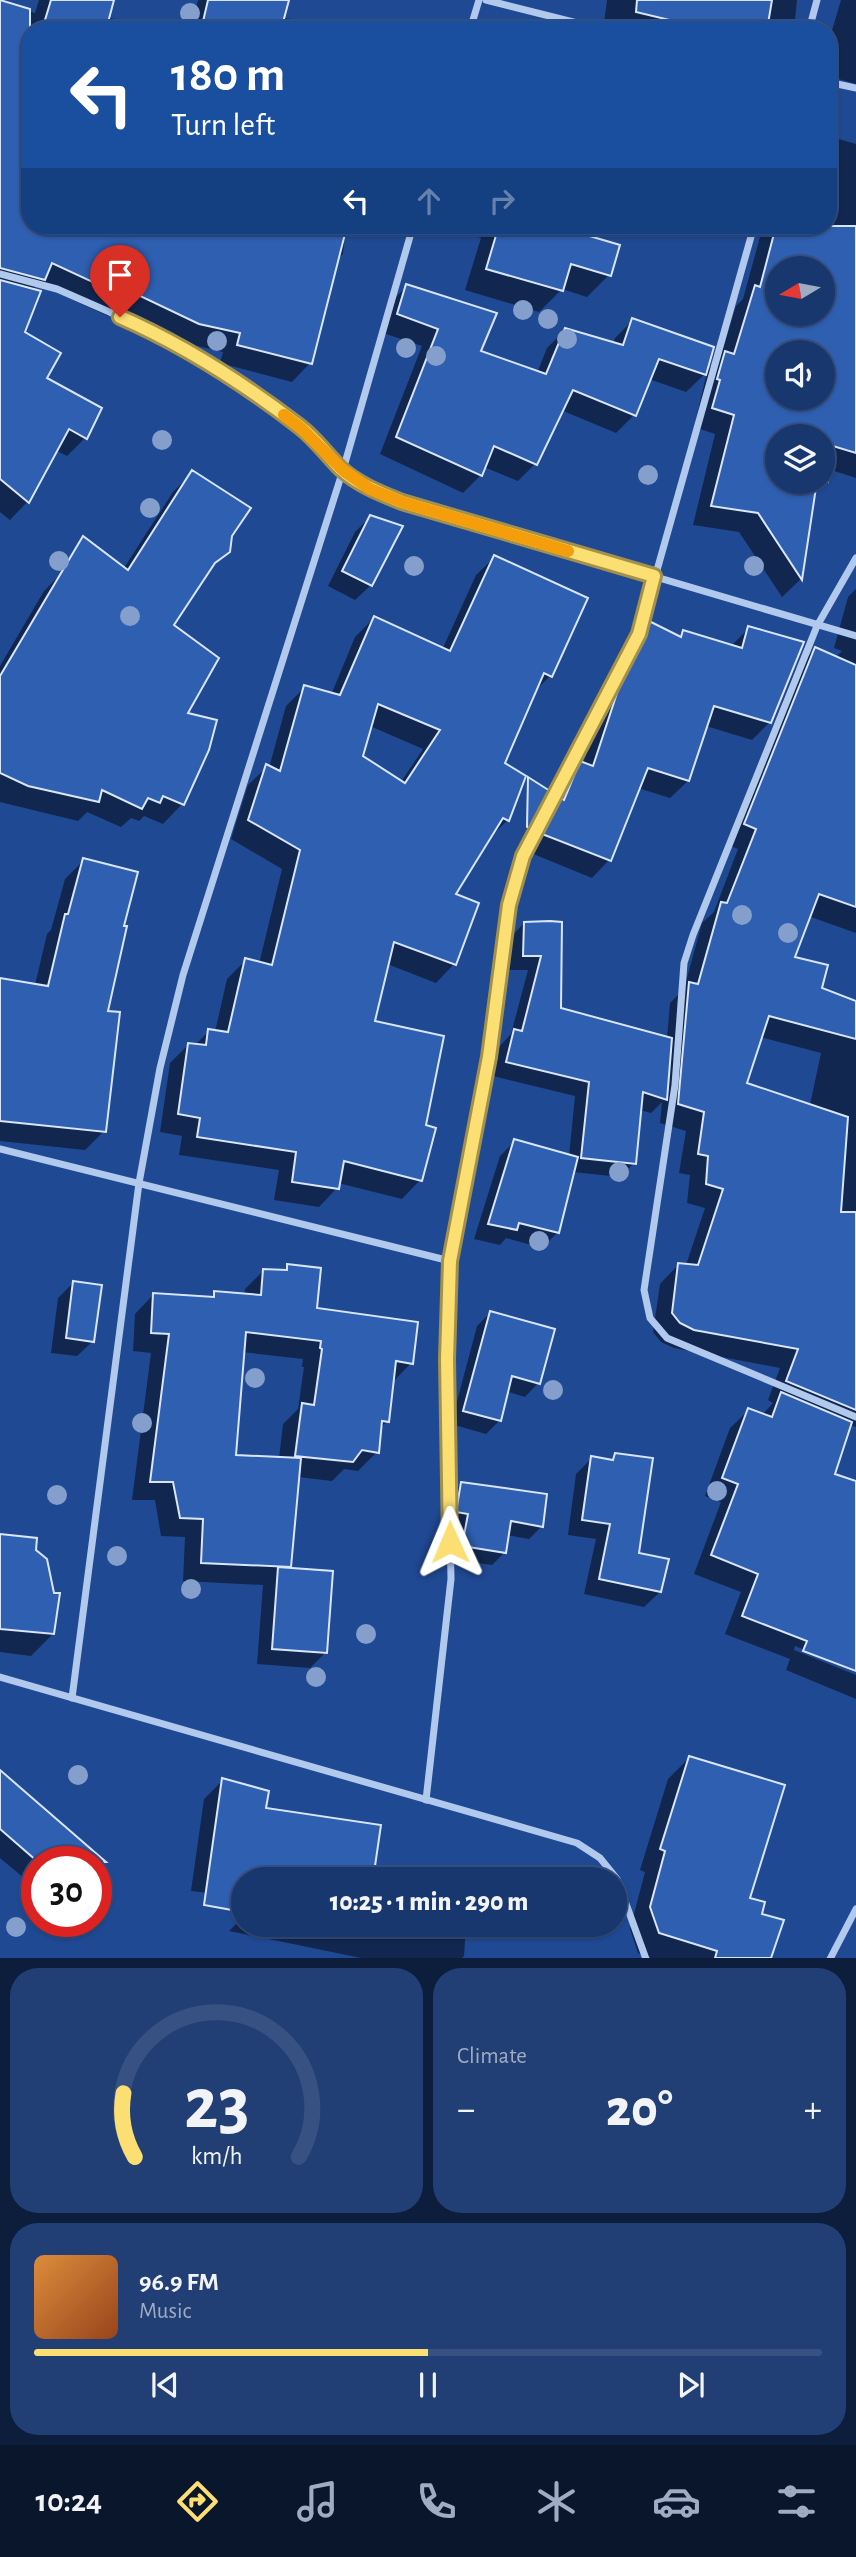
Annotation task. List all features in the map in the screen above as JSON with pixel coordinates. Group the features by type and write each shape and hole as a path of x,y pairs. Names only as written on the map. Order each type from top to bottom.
{"street":[{"path":"473,21 479,0"},
{"path":"486,0 570,21"},
{"path":"811,21 817,0"},
{"path":"837,84 856,88"},
{"path":"72,1698 139,1183 160,1068 183,975 343,470 410,235"},
{"path":"426,1800 451,1579 447,1359 450,1261 489,1057 509,905 523,856 639,634 751,235"},
{"path":"0,274 57,289 162,335 235,379 302,429 343,470 370,489 402,502 856,636"},
{"path":"856,558 817,626 684,963 675,1085 644,1290 650,1318 667,1338 856,1417"},
{"path":"0,1149 450,1261"},
{"path":"0,1677 577,1843 600,1858 617,1879 646,1958"},
{"path":"830,1958 856,1909"}],"building":[{"path":"0,0 30,9 30,21 21,21 21,235 345,235 312,364 237,345 240,333 199,324 130,291 127,298 52,263 45,280 0,268"},
{"path":"51,0 114,0 108,21 45,21"},
{"path":"208,0 289,0 283,21 203,21"},
{"path":"637,0 772,0 768,21 674,21 636,12"},
{"path":"837,226 856,226 856,453 835,447 835,424 765,424 765,494 815,494 802,580 758,513 711,506 734,415 712,408 725,351 734,354 755,285 760,287 765,268 765,326 835,326 835,256 768,256 774,235 837,235"},
{"path":"496,235 586,235 620,245 611,276 571,264 563,291 486,269"},
{"path":"0,280 41,291 25,332 61,353 47,378 102,408 87,439 69,429 29,503 0,479"},
{"path":"406,284 497,313 481,351 546,374 565,328 623,345 632,318 714,347 706,375 659,359 636,416 573,390 537,465 494,446 482,476 396,437 438,329 397,314"},
{"path":"192,470 251,508 232,536 230,552 215,563 174,625 219,658 188,713 217,720 209,750 184,805 163,796 160,803 148,798 142,809 102,790 99,802 28,786 0,773 0,676 83,536 128,570"},
{"path":"370,515 403,526 372,586 342,571"},
{"path":"494,555 588,598 552,677 544,673 505,763 526,776 509,821 503,818 456,894 479,903 456,965 394,942 375,1021 444,1036 426,1125 436,1128 422,1181 344,1161 339,1189 292,1182 296,1152 197,1137 200,1118 178,1114 188,1043 206,1045 208,1029 228,1032 245,958 272,965 300,850 248,820 266,764 280,771 304,685 340,695 374,616 450,651","holes":["378,704 440,730 405,783 363,756"]},
{"path":"649,621 681,637 683,630 742,648 748,626 804,642 771,723 714,706 689,781 648,768 611,861 542,834 561,798 564,800 580,761 593,766 620,684 644,637"},
{"path":"815,647 856,665 856,907 819,894 795,957 828,965 822,988 856,1001 856,1039 769,1016 747,1083 848,1117 841,1212 856,1212 856,1410 786,1381 798,1349 694,1330 680,1323 672,1313 678,1263 698,1265 723,1189 706,1184 708,1156 698,1154 704,1112 678,1104 689,982 698,984 721,902 727,903 756,829 744,824"},
{"path":"528,777 550,791 531,829 527,827"},
{"path":"83,858 138,872 124,926 127,926 108,1011 120,1012 106,1132 0,1121 0,978 48,986 65,914 68,914"},
{"path":"524,922 562,922 561,1008 672,1038 667,1100 643,1092 636,1164 581,1158 589,1082 506,1062 514,1029 522,1031 541,956 523,956"},
{"path":"514,1139 578,1157 559,1233 519,1223 517,1230 488,1224"},
{"path":"287,1264 321,1268 317,1308 418,1322 413,1364 396,1361 389,1422 382,1421 379,1453 362,1450 353,1462 295,1456 302,1403 314,1405 321,1341 246,1332 236,1455 301,1458 291,1567 201,1563 203,1519 180,1518 173,1482 150,1482 169,1334 151,1333 153,1293 214,1297 214,1291 261,1295 263,1269 287,1270"},
{"path":"73,1281 102,1285 94,1342 66,1338"},
{"path":"490,1311 555,1329 540,1384 512,1376 501,1421 463,1411"},
{"path":"781,1392 852,1422 835,1474 856,1481 856,1671 803,1651 807,1641 742,1616 758,1574 711,1555 738,1484 722,1478 748,1408 772,1417"},
{"path":"615,1453 653,1458 639,1553 669,1559 661,1592 599,1579 610,1524 582,1520 591,1456 613,1460"},
{"path":"461,1482 547,1494 543,1527 511,1521 506,1553 462,1546 468,1514 456,1512"},
{"path":"0,1534 37,1538 36,1550 47,1559 54,1593 60,1593 54,1634 0,1629"},
{"path":"278,1567 333,1571 327,1653 272,1649"},
{"path":"689,1756 785,1785 750,1898 765,1902 762,1914 784,1920 771,1958 715,1958 717,1951 659,1933 650,1907 665,1851 660,1849"},
{"path":"0,1770 88,1846 21,1847 0,1829"},
{"path":"222,1778 269,1791 266,1808 381,1825 375,1866 399,1867 231,1867 231,1910 204,1905"}],"slow traffic":[{"path":"284,415 343,470 370,489 402,502 568,551"}],"route":[{"path":"120,317 162,335 235,379 302,429 343,470 370,489 402,502 654,576 639,634 523,856 509,905 489,1057 450,1261 447,1359 450,1542"}]}
